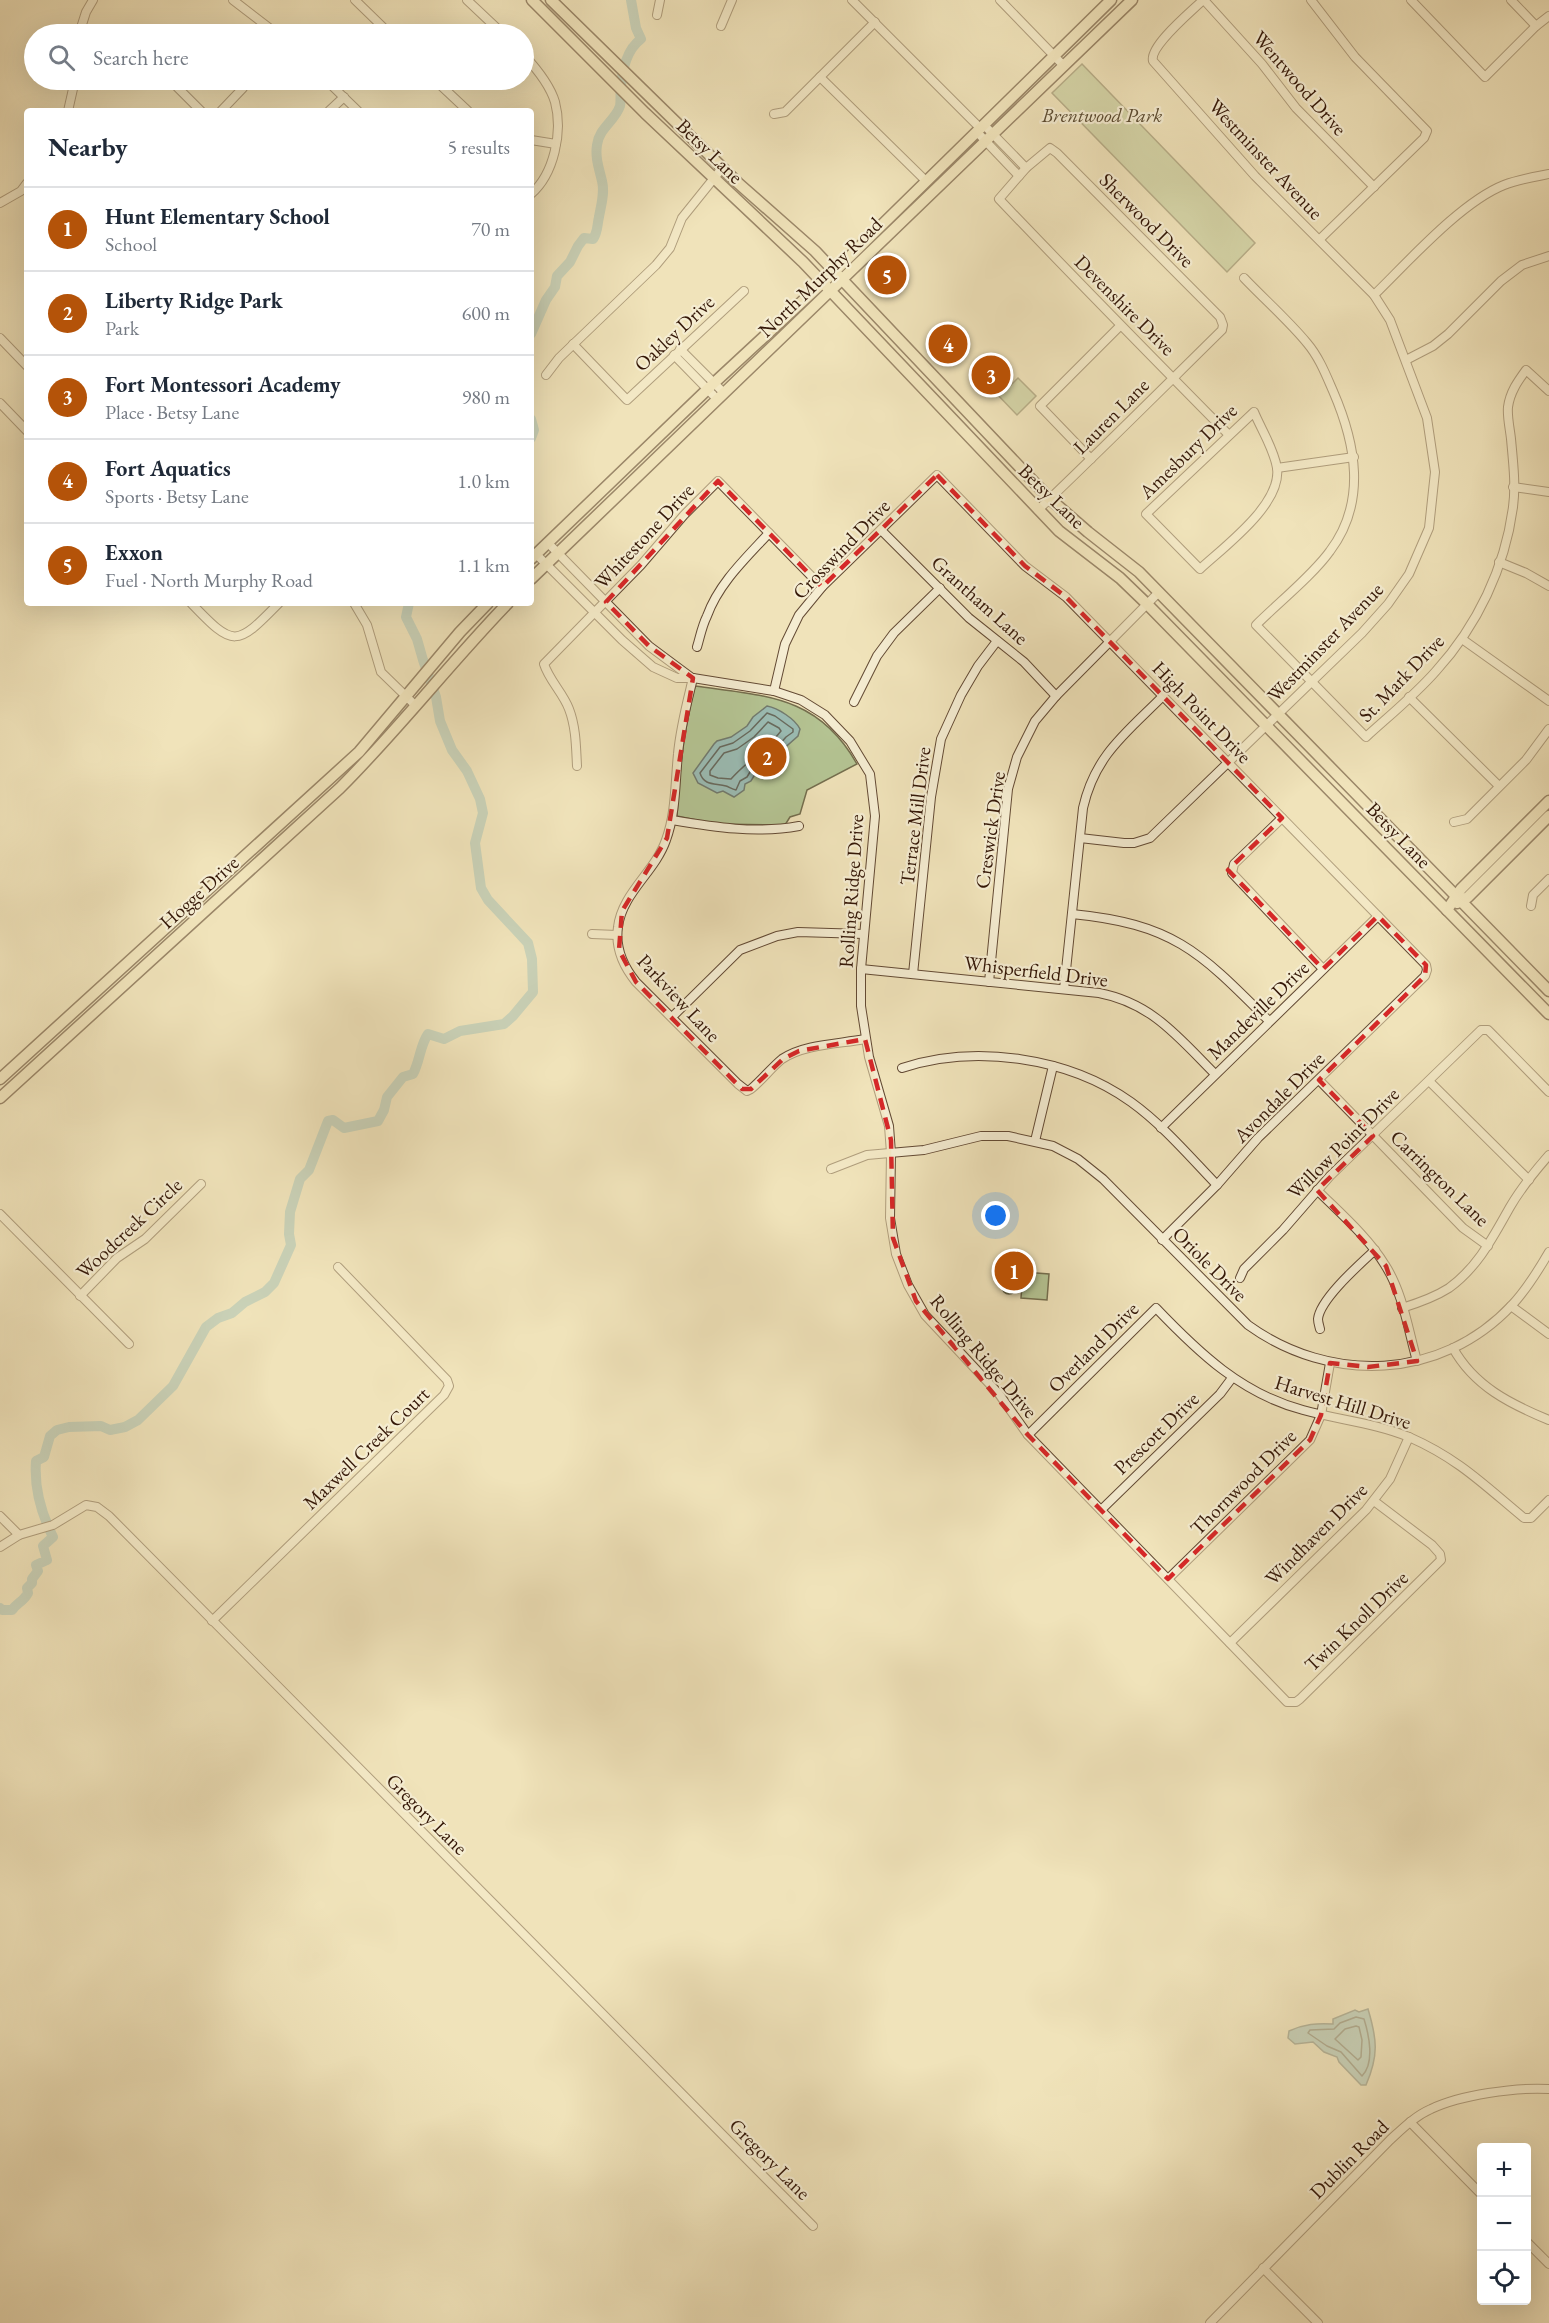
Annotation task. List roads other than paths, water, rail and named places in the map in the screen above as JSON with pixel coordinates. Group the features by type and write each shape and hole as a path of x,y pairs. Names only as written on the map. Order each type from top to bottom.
{"main road":[{"name":"Betsy Lane","path":"532,0 645,114 782,242 896,358 1059,531 1120,578 1148,604 1549,1014"},
{"name":"Betsy Lane","path":"551,0 723,167 835,271 1050,499 1139,572 1549,991"},
{"name":"North Murphy Road","path":"534,557 711,386 835,271 1111,0"},
{"name":"North Murphy Road","path":"534,576 1132,0"},
{"path":"896,358 908,347"},
{"path":"964,431 976,419"},
{"path":"406,697 460,632 485,606"},
{"path":"418,702 505,606"},
{"name":"Hogge Drive","path":"0,1079 359,752 406,697"},
{"name":"Hogge Drive","path":"0,1098 339,788 381,747 418,702"},
{"path":"1447,910 1549,801"},
{"path":"1459,899 1468,897 1549,816"},
{"path":"1368,828 1379,817"},
{"path":"210,889 219,898"},
{"path":"56,1028 65,1037"}],"street":[{"path":"82,24 93,0"},
{"path":"233,0 264,24"},
{"path":"355,0 380,24"},
{"path":"467,0 492,24"},
{"path":"657,15 660,0"},
{"path":"721,26 732,0"},
{"path":"852,0 981,129 1019,176 1026,168 989,138"},
{"path":"1000,0 1064,66"},
{"name":"Westminster Avenue","path":"1080,838 1134,843 1150,838 1362,633 1388,604 1409,574 1429,528 1435,472 1427,418 1390,320 1374,296 1255,176 1174,84 1155,66 1151,57 1159,44 1204,0"},
{"name":"Wentwood Drive","path":"1204,0 1262,64 1301,113 1374,186"},
{"path":"1311,0 1355,57 1427,131 1424,138 1320,239"},
{"path":"1411,0 1485,77 1549,16"},
{"path":"1511,0 1536,26"},
{"path":"774,114 785,112 875,22"},
{"path":"534,68 545,82 555,103 558,130 552,162 541,186 534,192"},
{"path":"820,77 926,182"},
{"path":"69,108 73,90"},
{"path":"180,90 198,108"},
{"path":"223,108 241,90"},
{"path":"337,90 355,108"},
{"path":"446,90 465,108"},
{"path":"332,108 344,96"},
{"path":"534,140 556,144"},
{"name":"Sherwood Drive","path":"1026,168 1050,148 1057,153 1220,317"},
{"path":"546,375 573,344 656,265 670,248 682,218 723,167"},
{"path":"1374,296 1458,215 1480,198 1502,186 1549,174"},
{"name":"Devenshire Drive","path":"1019,176 999,199 1120,326 1228,434"},
{"path":"0,203 24,187"},
{"path":"1406,360 1448,334 1502,281 1522,265 1549,256"},
{"path":"1244,278 1308,344 1320,362 1338,402 1354,458 1352,505 1346,524 1330,551 1256,625 1312,680"},
{"name":"Oakley Drive","path":"573,344 627,400 744,291"},
{"name":"Lauren Lane","path":"1038,510 1222,330 1220,317"},
{"path":"1091,459 1040,406 1120,326"},
{"path":"0,338 24,363"},
{"path":"677,352 720,396"},
{"name":"St. Mark Drive","path":"1312,680 1366,737 1435,673 1476,616 1499,562 1513,506 1514,462 1508,408 1514,387 1526,370 1549,392"},
{"path":"0,402 24,428"},
{"name":"Amesbury Drive","path":"1254,412 1277,468 1273,493 1261,510 1200,569 1146,514 1228,434 1254,412"},
{"path":"1277,468 1354,458"},
{"name":"Crosswind Drive","path":"774,691 789,636 799,615 822,587 937,475"},
{"name":"High Point Drive","path":"937,475 1025,566 1066,597 1109,640 1426,965 1427,973 1421,980"},
{"name":"Whitestone Drive","path":"577,766 574,731 569,709 544,664 606,602 718,481 769,533"},
{"path":"1513,487 1549,492"},
{"name":"Grantham Lane","path":"881,530 969,618 1024,662 1056,696"},
{"path":"697,647 707,615 721,590 742,561 769,533 822,587"},
{"name":"Rolling Ridge Drive","path":"548,543 649,646 693,678"},
{"name":"Rolling Ridge Drive","path":"534,557 546,564 653,667 677,678 693,678 774,691 801,700 825,715 850,741 870,774 875,816 861,969 861,1006 865,1039 885,1110 891,1153 890,1218 896,1254 908,1285 935,1328 999,1394 1028,1435 1287,1702 1296,1702 1300,1699"},
{"path":"1499,562 1549,586"},
{"path":"854,702 877,656 894,633 940,588"},
{"name":"Creswick Drive","path":"990,982 1008,789 1017,757 1035,721 1056,696 1159,592"},
{"path":"194,606 218,631 234,637 251,631 276,606"},
{"path":"356,606 367,625 381,672 406,697 418,702"},
{"path":"1461,639 1549,701"},
{"name":"Terrace Mill Drive","path":"913,974 931,797 941,739 961,694 997,641"},
{"name":"Parkview Lane","path":"693,678 678,752 672,820 664,847 622,911 617,935 624,965 636,982 738,1084 747,1090 789,1055 865,1039"},
{"path":"1064,990 1086,796 1100,763 1119,740 1163,696"},
{"path":"1409,697 1499,786"},
{"path":"1454,822 1467,819 1526,760 1549,729"},
{"path":"1282,818 1237,861 1231,870 1233,876 1323,969"},
{"path":"672,820 734,830 784,829 799,826"},
{"path":"1531,906 1533,895 1549,879"},
{"path":"1072,914 1128,922 1157,931 1182,943 1219,971 1269,1021"},
{"name":"Mandeville Drive","path":"1161,1128 1378,916"},
{"path":"672,1017 740,950 777,936 798,932 864,934"},
{"path":"592,934 617,935"},
{"name":"Whisperfield Drive","path":"861,969 1107,994 1145,1009 1171,1029 1215,1074"},
{"name":"Avondale Drive","path":"1162,1240 1217,1185 1258,1138 1421,980"},
{"name":"Willow Point Drive","path":"1240,1278 1244,1269 1317,1190 1481,1030 1488,1030 1549,1092"},
{"path":"902,1068 930,1061 969,1057 1025,1061 1053,1066 1106,1086 1131,1102 1161,1128 1217,1185"},
{"path":"1035,1141 1053,1066"},
{"name":"Carrington Lane","path":"1319,1080 1468,1233 1488,1246"},
{"path":"1429,1081 1529,1180"},
{"name":"Oriole Drive","path":"831,1169 858,1157 924,1150 981,1136 1008,1136 1035,1141 1066,1152 1091,1168 1248,1325 1285,1347 1330,1363 1368,1367 1418,1361 1453,1348 1481,1332 1511,1306 1527,1287 1549,1252"},
{"path":"1402,1308 1448,1288 1468,1272 1488,1246 1529,1180 1549,1155"},
{"name":"Woodcreek Circle","path":"80,1296 117,1258 145,1239 201,1184"},
{"path":"1317,1190 1375,1250 1393,1279 1418,1361"},
{"path":"0,1214 129,1344"},
{"path":"1320,1329 1318,1319 1327,1301 1375,1250"},
{"name":"Maxwell Creek Court","path":"212,1621 444,1395 449,1386 447,1380 338,1267"},
{"path":"1511,1306 1549,1334"},
{"name":"Overland Drive","path":"1028,1435 1156,1308"},
{"name":"Harvest Hill Drive","path":"1156,1308 1184,1338 1232,1378 1276,1401 1321,1415 1374,1425 1409,1437 1438,1451 1469,1471 1527,1519 1549,1500"},
{"path":"1453,1348 1462,1364 1485,1386 1513,1404 1549,1420"},
{"name":"Thornwood Drive","path":"1168,1579 1301,1450 1316,1430 1321,1415 1330,1363"},
{"name":"Prescott Drive","path":"1101,1510 1220,1394 1232,1378"},
{"name":"Windhaven Drive","path":"1230,1643 1374,1501 1390,1479 1409,1437"},
{"name":"Twin Knoll Drive","path":"1300,1699 1441,1560 1438,1551 1416,1531 1374,1501"},
{"name":"Gregory Lane","path":"0,1547 19,1535 48,1526 82,1506 97,1507 114,1521 813,2226"},
{"path":"0,1516 19,1535"},
{"name":"Dublin Road","path":"1210,2323 1410,2122 1430,2109 1453,2102 1515,2090 1549,2089"},
{"path":"1410,2122 1477,2190"},
{"path":"1531,2245 1549,2264"},
{"path":"1263,2268 1318,2323"}],"water":[{"path":"767,706 794,721 800,729 798,736 772,759 767,768 757,771 751,781 745,784 744,790 734,797 723,791 717,793 698,783 693,773 714,744 731,737 747,726 753,717"},
{"path":"1368,2009 1373,2029 1375,2056 1366,2085 1361,2085 1337,2057 1324,2052 1313,2042 1295,2044 1288,2038 1289,2031 1311,2024 1333,2024 1333,2019 1355,2010 1359,2012"}],"waterway":[{"path":"534,327 546,300 555,287 557,276 570,262 584,238 593,239 597,231 603,190 597,159 598,139 618,111 626,60 632,48 641,39 636,28 631,0"},
{"path":"0,1608 12,1610 25,1598 28,1593 27,1588 38,1571 36,1565 47,1560 43,1546 53,1537 39,1500 36,1461 44,1457 50,1436 57,1430 69,1427 101,1426 110,1430 125,1427 138,1420 173,1386 206,1327 265,1292 274,1283 291,1245 290,1212 300,1179 309,1170 328,1121 333,1120 344,1128 378,1121 387,1097 403,1077 413,1074 428,1034 444,1039 460,1031 504,1024 533,992 532,959 528,943 488,900 481,888 475,843 483,813 480,799 467,771 452,750 440,721 436,697 417,639 406,617 408,606"}],"place":[{"name":"Exxon","path":"887,275"},
{"name":"Fort Aquatics","path":"948,344"},
{"name":"Fort Montessori Academy","path":"991,375"},
{"name":"Liberty Ridge Park","path":"767,757"},
{"name":"Hunt Elementary School","path":"1014,1271"}],"park label":[{"name":"Brentwood Park","path":"1102,115"}]}
